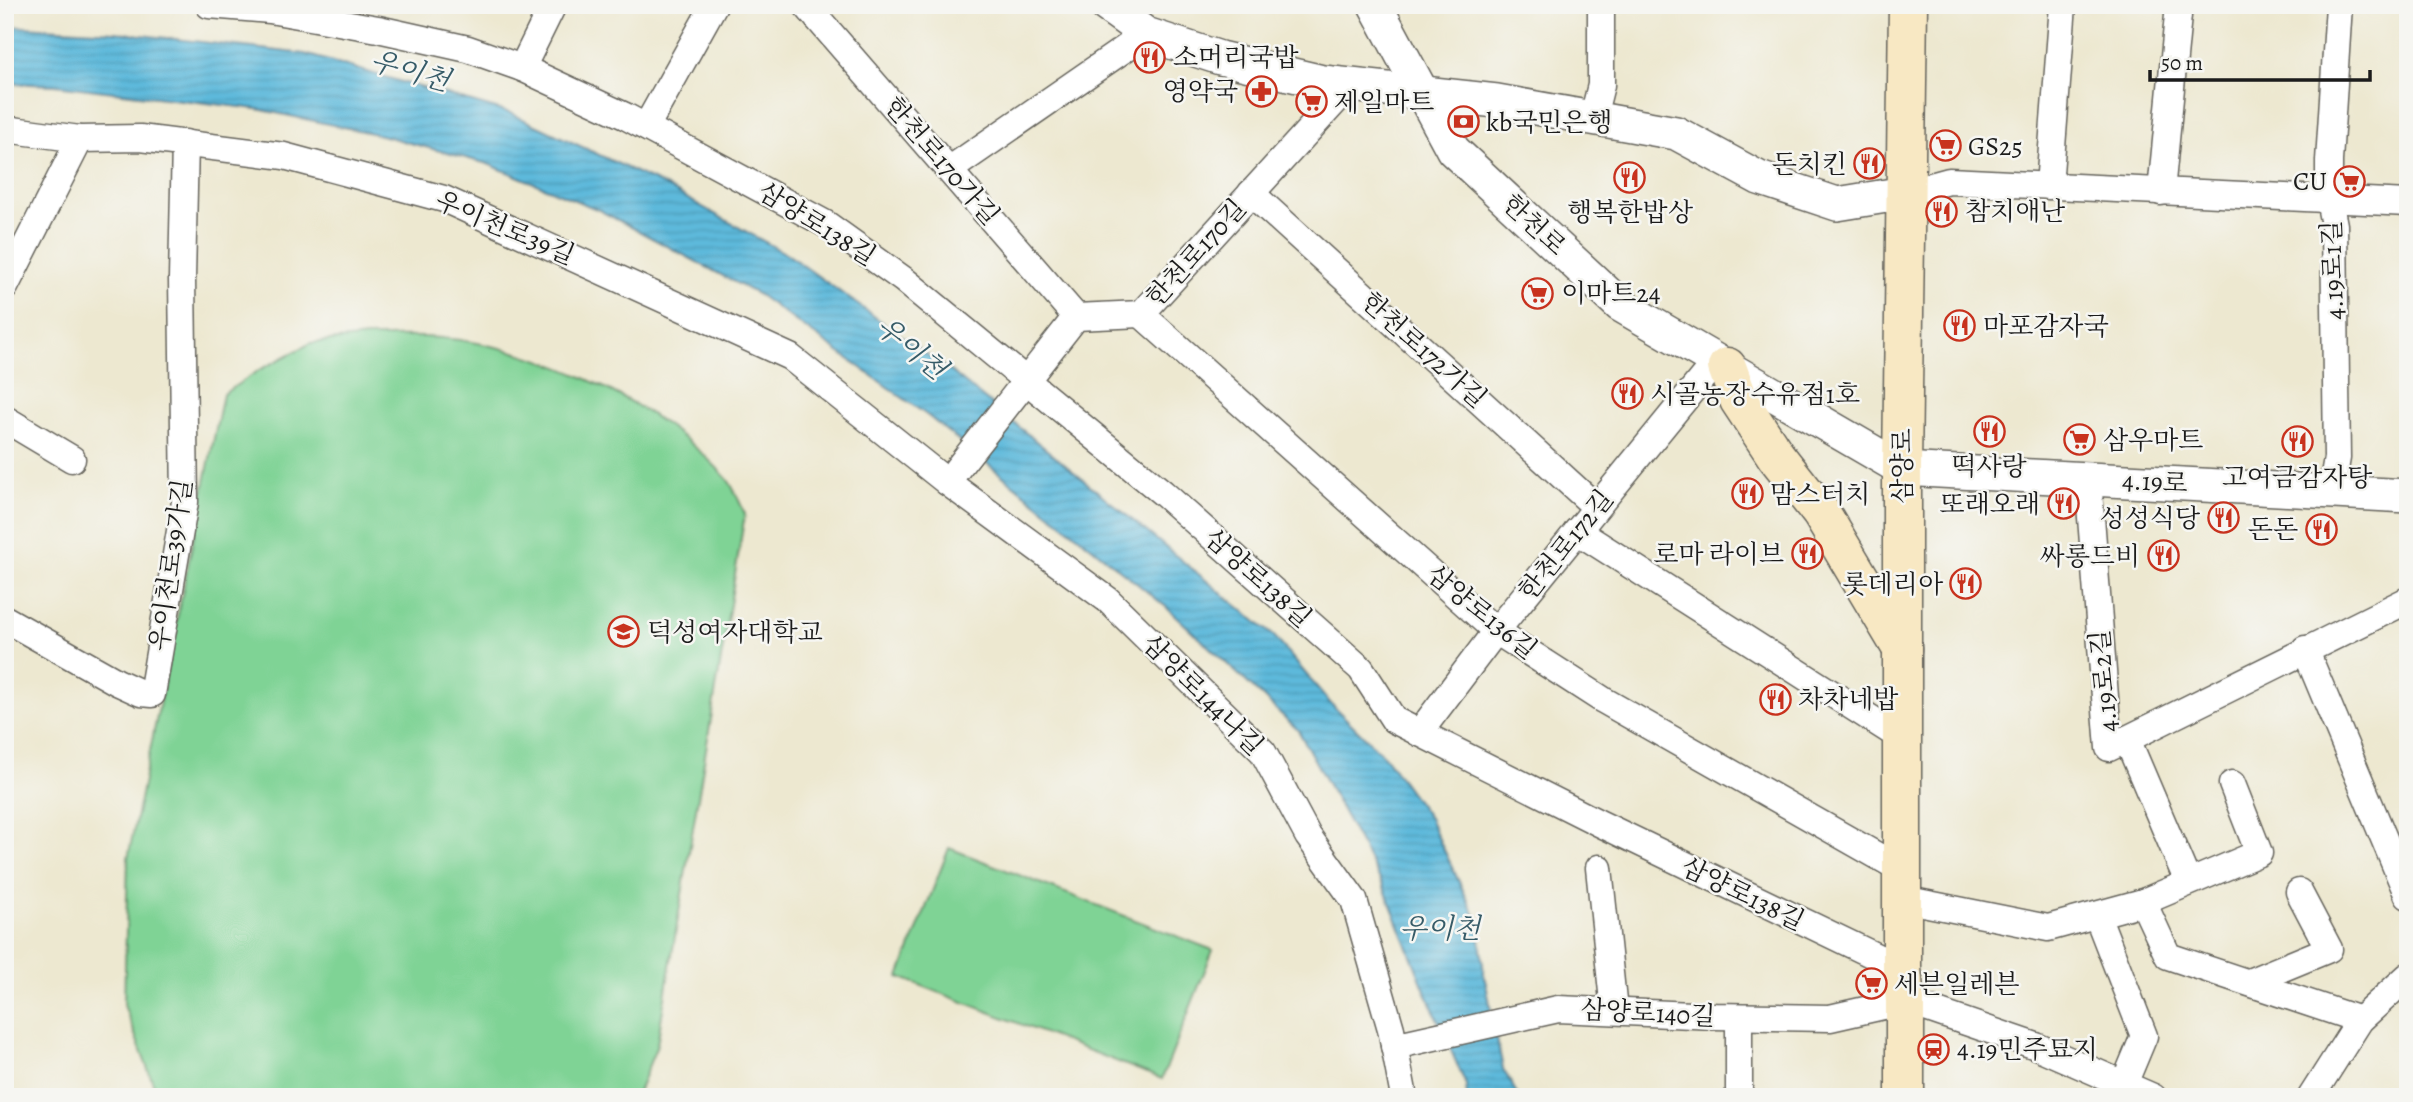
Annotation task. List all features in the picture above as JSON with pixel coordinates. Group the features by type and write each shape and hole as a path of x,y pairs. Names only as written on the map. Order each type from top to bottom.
{"main road":[{"name":"삼양로","path":"1905,1097 1902,469 1908,5"},
{"path":"1721,364 1752,421 1821,513 1902,649"}],"street":[{"name":"삼양로138길","path":"209,5 293,10 468,49 522,68 646,127 826,224 904,280 1163,493 1360,669 1394,720 1599,823 1903,985 2036,1046 2098,1085 2124,1084 2154,1097"},
{"path":"522,68 553,5"},
{"path":"646,127 714,5"},
{"name":"한천로170가길","path":"806,5 1076,317"},
{"path":"1106,5 1146,34 1220,58 1323,82 1497,101 1676,133 1759,178 1837,204 1905,193 1950,181 2408,203"},
{"name":"한천로","path":"1375,5 1453,150 1620,304 1902,469"},
{"path":"1594,117 1601,85 1601,5"},
{"path":"2049,186 2063,5"},
{"path":"2161,192 2179,5"},
{"name":"4.19로1길","path":"2331,492 2337,457 2334,225 2329,200 2339,5"},
{"path":"950,170 1146,34"},
{"name":"한천로170길","path":"1076,317 1141,314 1350,85"},
{"name":"우이천로39길","path":"5,129 80,139 140,138 284,156 444,199 790,356 947,482"},
{"path":"5,287 80,139"},
{"name":"우이천로39가길","path":"5,619 117,682 141,693 152,694 184,502 182,279 185,143"},
{"name":"한천로172가길","path":"1251,193 1596,507"},
{"name":"삼양로136길","path":"1141,314 1496,631 1904,885"},
{"path":"947,482 1076,317"},
{"name":"한천로172길","path":"1419,733 1496,631 1596,507 1721,364"},
{"path":"5,419 72,459"},
{"name":"4.19로","path":"1902,469 2408,496"},
{"name":"4.19로2길","path":"2088,479 2109,748 2408,600"},
{"name":"삼양로144나길","path":"947,482 1108,600 1262,752 1308,836 1354,900 1394,1046 1404,1097"},
{"path":"1577,531 1903,739"},
{"path":"2305,649 2408,895"},
{"path":"2127,739 2189,882"},
{"path":"1904,885 2048,928 2143,902 2259,853 2232,784"},
{"path":"1599,868 1614,1011"},
{"path":"2249,982 2329,949 2299,892"},
{"path":"2143,902 2168,956 2360,1020"},
{"path":"2096,915 2144,1036 2124,1084"},
{"path":"2311,1097 2360,1020 2408,976"},
{"name":"삼양로140길","path":"1394,1046 1558,1009 1830,1018 1903,985"},
{"name":"삼양로140길","path":"1739,1017 1739,1097"}],"green space":[{"path":"367,337 433,337 480,343 519,353 598,384 670,428 702,453 728,480 745,514 657,1045 636,1097 163,1097 156,1091 124,1005 128,858 223,394 261,369 311,343"},
{"path":"949,848 1213,950 1162,1079 899,977"}],"water":[{"name":"우이천","path":"5,26 115,32 305,54 510,113 663,185 790,256 953,373 1274,636 1331,704 1385,757 1429,818 1478,922 1484,974 1503,1069 1519,1097 1467,1097 1466,1085 1383,885 1298,730 1165,606 928,416 759,295 599,210 488,164 381,135 257,109 55,85 5,83"}],"place":[{"name":"소머리국밥","path":"1150,57"},
{"name":"영약국","path":"1261,91"},
{"name":"제일마트","path":"1311,102"},
{"name":"kb국민은행","path":"1463,122"},
{"name":"GS25","path":"1945,146"},
{"name":"돈치킨","path":"1870,164"},
{"name":"행복한밥상","path":"1630,177"},
{"name":"CU","path":"2350,181"},
{"name":"참치애난","path":"1942,211"},
{"name":"이마트24","path":"1538,293"},
{"name":"마포감자국","path":"1960,326"},
{"name":"시골농장수유점1호","path":"1627,394"},
{"name":"떡사랑","path":"1989,431"},
{"name":"삼우마트","path":"2080,440"},
{"name":"고여금감자탕","path":"2297,442"},
{"name":"맘스터치","path":"1747,494"},
{"name":"또래오래","path":"2063,504"},
{"name":"성성식당","path":"2223,518"},
{"name":"돈돈","path":"2321,529"},
{"name":"로마 라이브","path":"1807,554"},
{"name":"싸롱드비","path":"2163,556"},
{"name":"롯데리아","path":"1966,584"},
{"name":"덕성여자대학교","path":"624,632"},
{"name":"차차네밥","path":"1775,699"},
{"name":"세븐일레븐","path":"1871,984"},
{"name":"4.19민주묘지","path":"1934,1049"}]}
